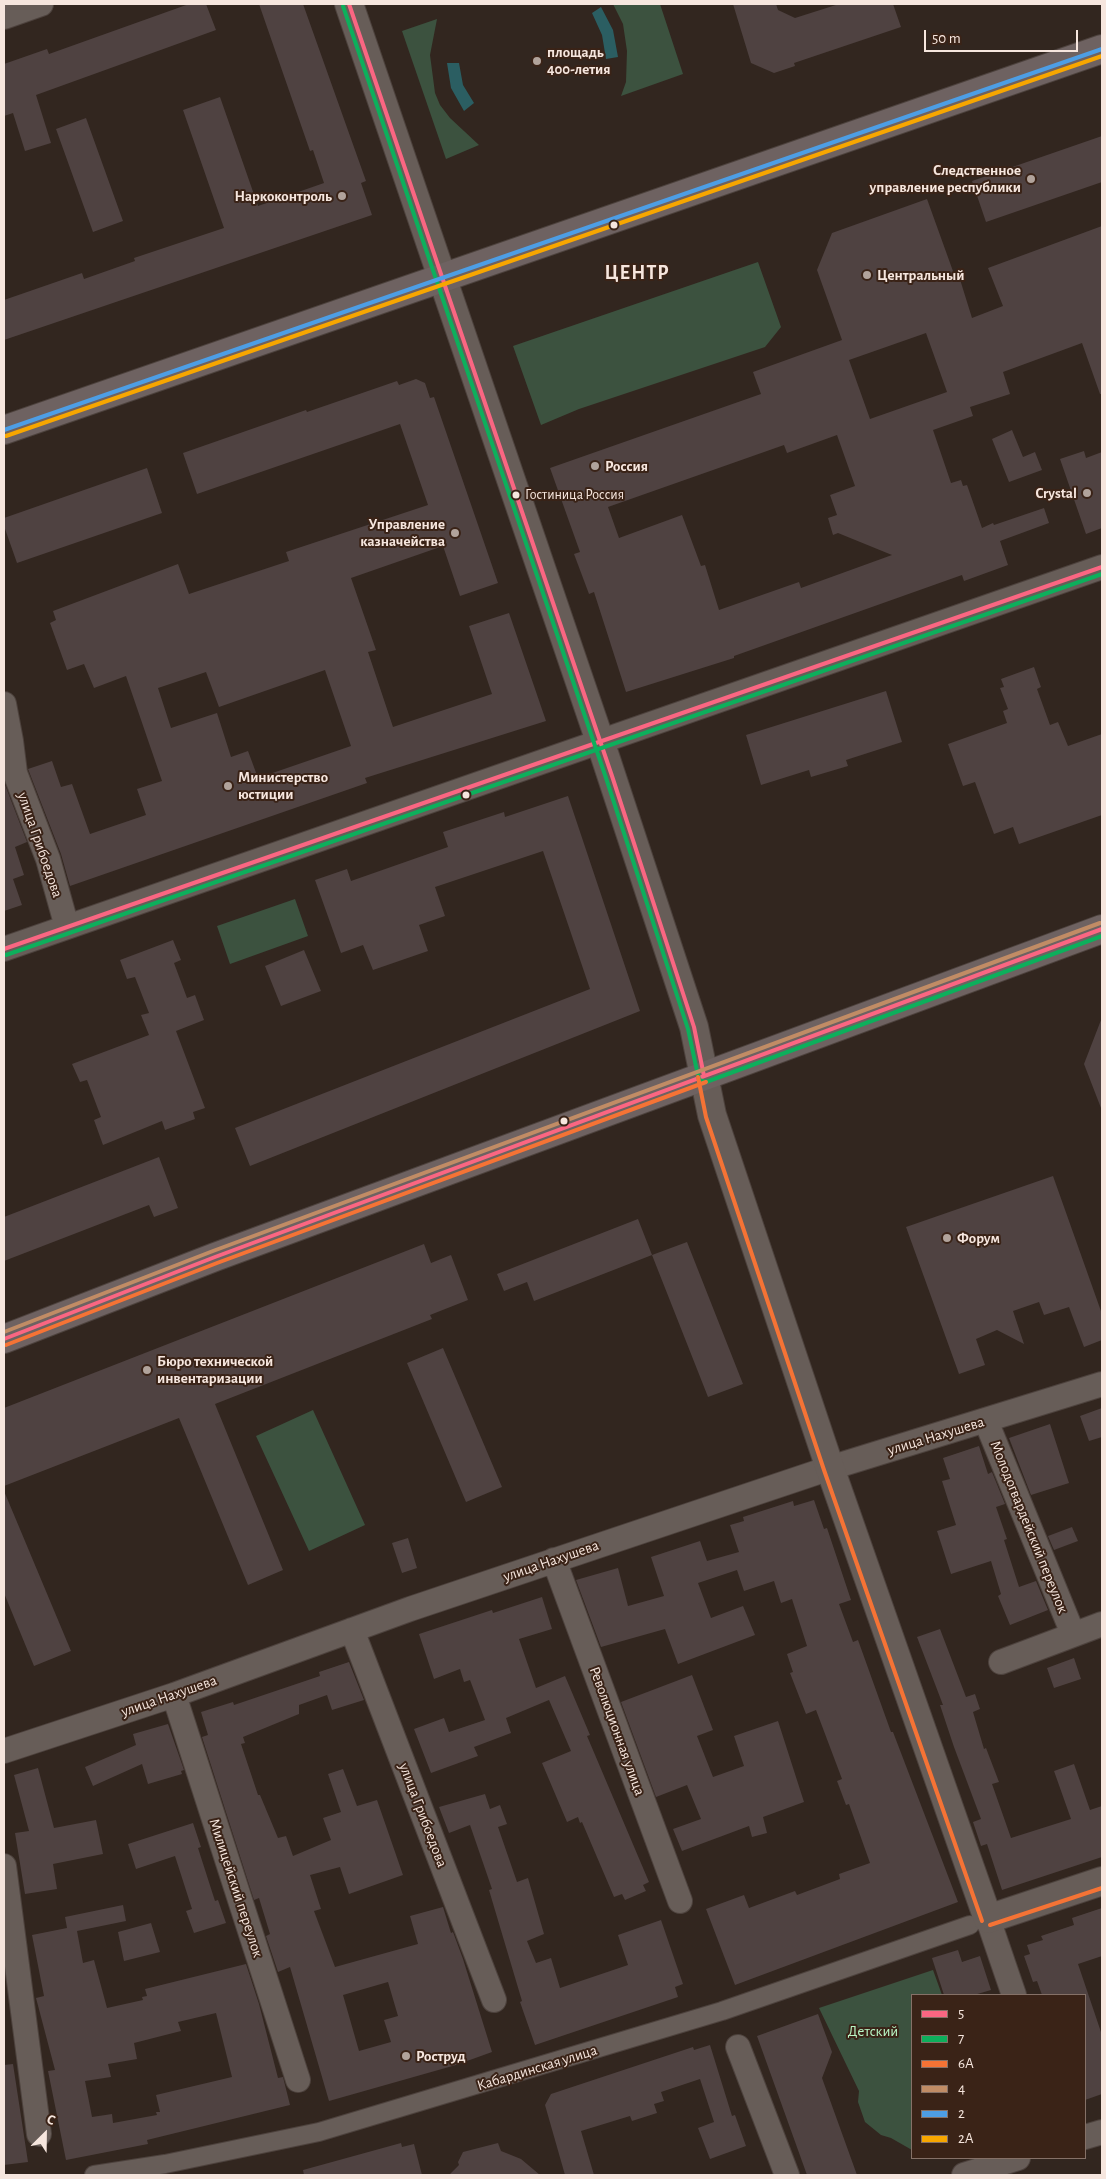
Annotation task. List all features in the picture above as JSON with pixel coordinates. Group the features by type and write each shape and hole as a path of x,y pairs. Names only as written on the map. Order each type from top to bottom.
{"main road":[{"path":"4,430 1102,49"},
{"path":"4,1338 194,1265 1102,928"}],"street":[{"path":"4,17 42,4"},
{"path":"349,4 600,741 694,1027 712,1115 979,1922 1014,1994"},
{"path":"4,949 1102,567"},
{"name":"улица Грибоедова","path":"4,704 15,773 48,860 67,927"},
{"name":"улица Нахушева","path":"4,1750 174,1695 352,1630 554,1560 830,1468 1102,1384"},
{"name":"Молодогвардейский переулок","path":"986,1421 1073,1634"},
{"name":"Революционная улица","path":"554,1560 680,1901"},
{"path":"1001,1662 1102,1624"},
{"name":"улица Грибоедова","path":"352,1630 494,2000"},
{"name":"Милицейский переулок","path":"174,1695 298,2080"},
{"path":"4,1866 8,1923 39,2134"},
{"name":"Кабардинская улица","path":"94,2175 165,2164 319,2132 722,2011 1102,1881"},
{"path":"738,2046 787,2175"},
{"path":"1086,2137 1102,2132"},
{"path":"964,2175 1015,2159"}],"green space":[{"path":"613,4 660,4 683,74 621,96 626,82 627,51 623,24"},
{"path":"437,19 430,55 435,93 440,105 450,118 479,145 446,159 402,31"},
{"path":"758,262 781,327 765,347 579,409 541,425 513,346"},
{"path":"295,899 308,936 230,964 217,926"},
{"path":"313,1410 365,1525 309,1551 256,1436"},
{"name":"Детский","path":"933,1970 942,1994 911,1994 911,2149 891,2138 881,2135 865,2122 858,2102 859,2091 819,2008"}],"water":[{"path":"601,7 613,30 618,57 606,59 602,35 592,13"},
{"path":"447,63 459,63 463,85 474,103 464,111 451,88"}],"building":[{"path":"189,4 206,4 216,30 36,95 51,143 25,151 13,113 4,116 4,64 47,49 49,54"},
{"path":"259,4 303,4 366,181 361,183 372,215 4,340 4,300 82,273 84,279 135,261 134,258 224,228 183,110 220,97 258,206 324,183 313,150 310,151"},
{"path":"733,4 776,4 778,10 795,18 839,4 893,4 901,27 794,63 795,66 774,73 751,63"},
{"path":"86,118 123,221 93,232 56,129"},
{"path":"1102,136 1102,182 986,222 972,181"},
{"path":"927,199 954,274 958,273 972,318 1003,306 988,268 1102,226 1102,394 1100,394 1082,343 1003,372 1010,394 970,407 973,416 933,430 951,483 961,480 963,486 967,485 982,528 1044,508 1049,523 1000,541 1008,565 964,581 962,575 734,656 734,658 626,692 594,592 589,594 574,554 580,552 550,468 761,394 753,372 842,340 817,270 832,233","holes":["926,333 947,392 870,419 849,360","837,435 855,486 830,495 837,515 828,518 833,535 838,533 892,555 801,588 799,582 719,610 705,565 701,566 682,515 619,538 608,507 784,445 787,453"]},
{"path":"416,379 425,383 430,398 434,397 498,583 460,596 443,546 351,578 376,650 368,652 393,727 492,694 469,626 509,613 546,721 365,778 367,783 70,886 61,854 28,769 52,761 61,787 72,784 90,834 146,815 137,789 162,781 126,676 94,688 84,664 67,670 50,623 56,620 53,611 178,564 189,594 289,561 286,552 428,505 400,424 197,494 183,453 306,410 307,412 397,381 399,385","holes":["325,670 351,746 258,778 248,751 231,757 217,713 171,728 158,688 206,672 219,707"]},
{"path":"1012,430 1023,457 1035,452 1042,470 1009,482 992,439"},
{"name":"Crystal","path":"1084,451 1086,458 1102,452 1102,528 1086,534 1060,459"},
{"path":"147,468 162,513 17,563 4,526 4,518"},
{"path":"1034,667 1041,687 1037,689 1050,725 1058,722 1068,746 1102,734 1102,815 1019,844 1013,827 994,834 975,782 963,786 948,744 1007,723 1003,711 1008,709 1000,688 1004,687 1001,679"},
{"path":"886,691 902,742 846,760 848,766 811,777 809,770 761,785 746,735"},
{"path":"4,782 27,842 15,847 24,875 13,879 22,905 4,911"},
{"path":"568,796 640,1011 250,1166 235,1128 590,989 543,851 435,887 445,916 419,925 428,951 373,970 363,945 341,953 315,880 347,869 351,881 448,847 443,832 504,812 505,817"},
{"path":"173,940 181,960 174,963 187,998 195,995 204,1020 176,1031 205,1108 193,1112 195,1119 165,1130 162,1121 103,1145 94,1120 101,1117 87,1080 80,1082 72,1064 149,1035 141,1015 149,1013 135,977 127,979 120,960"},
{"path":"304,950 321,991 281,1006 265,966"},
{"path":"1102,1020 1101,1108 1084,1064"},
{"path":"159,1157 178,1208 154,1217 149,1205 4,1261 4,1217"},
{"path":"1053,1176 1102,1314 1102,1340 1084,1347 1069,1307 1044,1315 1039,1302 1013,1311 1024,1344 997,1330 976,1339 985,1365 959,1374 906,1227"},
{"path":"638,1219 652,1255 534,1301 527,1282 504,1291 497,1274"},
{"path":"687,1242 743,1384 708,1397 652,1255"},
{"path":"424,1244 431,1263 451,1255 468,1300 430,1315 432,1319 215,1404 283,1570 248,1585 179,1418 4,1486 4,1408"},
{"path":"443,1348 502,1487 466,1502 407,1363"},
{"path":"1102,1408 1102,1437 1089,1441 1080,1416"},
{"path":"1050,1424 1069,1483 1031,1495 1009,1438"},
{"path":"979,1446 988,1474 992,1472 1005,1504 996,1507 1007,1539 1004,1540 1019,1587 1036,1581 1048,1610 1010,1625 998,1596 1001,1594 991,1561 951,1574 937,1531 956,1525 942,1481 950,1479 943,1458"},
{"path":"4,1491 71,1651 34,1666 4,1593"},
{"path":"814,1500 824,1529 827,1528 851,1600 839,1604 853,1642 858,1640 891,1732 893,1732 958,1902 735,1985 706,1909 744,1895 749,1908 795,1891 797,1895 840,1879 839,1874 870,1863 849,1804 846,1805 837,1781 842,1779 816,1710 806,1714 790,1673 793,1672 787,1654 807,1646 792,1599 781,1603 774,1581 744,1591 737,1570 698,1583 711,1618 743,1606 755,1635 678,1664 665,1629 601,1647 576,1580 618,1568 628,1606 664,1596 651,1557 700,1541 707,1561 739,1552 730,1525 744,1521 743,1517 793,1501 794,1506"},
{"path":"1072,1527 1078,1541 1054,1550 1048,1536"},
{"path":"408,1538 417,1568 402,1573 392,1543"},
{"path":"542,1597 552,1629 519,1639 536,1688 565,1676 590,1735 587,1736 649,1882 643,1885 646,1891 625,1900 622,1894 614,1897 582,1822 580,1823 578,1817 567,1822 542,1763 571,1751 549,1700 506,1718 511,1733 474,1747 478,1756 431,1773 414,1729 444,1718 449,1732 485,1720 470,1680 464,1682 460,1669 434,1679 419,1634 492,1610 493,1613"},
{"path":"940,1629 966,1697 975,1694 980,1709 973,1712 984,1749 986,1748 999,1782 992,1784 1011,1838 1071,1819 1054,1771 1074,1764 1090,1810 1102,1806 1102,1857 1002,1890 987,1844 981,1846 973,1822 981,1819 940,1705 943,1705 917,1637"},
{"path":"1074,1658 1081,1679 1054,1688 1047,1668"},
{"path":"349,1662 364,1700 332,1710 327,1695 299,1705 299,1714 243,1737 245,1743 241,1744 258,1795 260,1795 278,1838 286,1836 293,1856 331,1840 323,1818 341,1812 328,1774 343,1769 357,1806 377,1800 403,1875 349,1894 340,1867 310,1875 321,1909 314,1911 335,1967 418,1944 410,1916 443,1907 451,1933 453,1932 463,1959 492,2052 456,2065 329,2101 290,1967 278,1972 266,1936 270,1934 259,1898 254,1900 202,1737 208,1735 201,1712 233,1702 234,1705 320,1676 319,1672","holes":["388,1982 398,2016 384,2020 391,2042 359,2051 343,1995"]},
{"path":"692,1675 713,1730 697,1736 713,1777 744,1766 734,1736 778,1721 804,1802 763,1817 767,1833 752,1837 749,1826 682,1851 673,1829 701,1819 687,1785 656,1797 621,1702"},
{"path":"168,1724 184,1770 181,1771 182,1774 148,1784 142,1764 93,1786 85,1767 136,1745 133,1734"},
{"path":"38,1768 54,1828 96,1820 103,1854 53,1864 57,1889 25,1894 15,1833 29,1831 14,1775"},
{"path":"485,1794 490,1809 500,1805 507,1824 498,1827 517,1882 528,1878 544,1934 527,1941 536,1963 551,1958 560,1988 628,1965 618,1935 661,1920 683,1984 675,1987 678,1997 535,2045 520,2002 522,2001 489,1890 492,1889 470,1825 449,1833 439,1807"},
{"path":"193,1823 201,1847 198,1848 215,1901 218,1900 226,1923 194,1933 186,1911 192,1909 175,1856 136,1869 128,1844"},
{"path":"123,1905 126,1921 77,1931 83,1963 94,1960 107,2008 143,2000 142,1997 147,1996 145,1989 246,1964 259,2004 278,2078 283,2077 290,2105 147,2140 148,2144 66,2160 48,2071 55,2070 36,1998 44,1996 32,1935 67,1928 65,1917","holes":["216,2013 232,2077 156,2095 160,2112 156,2112 157,2115 113,2123 112,2114 92,2117 85,2081 111,2077 108,2064 137,2059 134,2043 181,2031 178,2022"]},
{"path":"1102,1908 1102,1956 1078,1964 1102,2035 1102,2094 1086,2100 1086,1994 1042,1994 1037,1981 1033,1982 1024,1956 1030,1954 1027,1945 1043,1940 1041,1936 1074,1925 1072,1918"},
{"path":"151,1923 160,1952 124,1961 118,1932"},
{"path":"958,1950 962,1962 980,1956 991,1990 977,1994 944,1994 932,1958"},
{"path":"818,2014 832,2052 822,2078 857,2175 807,2175 757,2036"},
{"path":"710,2045 732,2116 735,2115 746,2146 710,2159 698,2128 714,2122 700,2079 661,2092 664,2101 654,2104 657,2113 632,2121 630,2116 581,2131 594,2175 565,2175 545,2105 551,2094 693,2047 694,2050"},
{"path":"13,2064 28,2162 4,2165 4,2065"},
{"path":"401,2143 402,2147 414,2144 422,2175 304,2175 303,2170"},
{"path":"498,2143 501,2151 521,2159 540,2175 449,2175 459,2165 458,2162 463,2152"}],"transit line":[{"name":"5","path":"349,4 612,776 694,1027 704,1076"},
{"name":"7","path":"343,6 606,778 688,1029 699,1080 706,1082 1102,936"},
{"name":"2","path":"4,430 1102,49"},
{"name":"2А","path":"6,436 1102,56"},
{"name":"5","path":"4,949 1102,567"},
{"name":"7","path":"6,955 1102,574"},
{"name":"4","path":"4,1332 213,1251 1100,923"},
{"name":"5","path":"4,1339 215,1257 1102,929"},
{"name":"6А","path":"698,1077 706,1117 824,1470 982,1921"},
{"name":"6А","path":"6,1345 217,1263 706,1082"},
{"name":"6А","path":"990,1925 1102,1888"}],"place":[{"name":"площадь 400-летия","path":"537,61"},
{"name":"Следственное управление республики","path":"1031,179"},
{"name":"Наркоконтроль","path":"342,196"},
{"name":"Центральный","path":"867,275"},
{"name":"Россия","path":"595,466"},
{"name":"Crystal","path":"1087,493"},
{"name":"Гостиница Россия","path":"516,495"},
{"name":"Управление казначейства","path":"455,533"},
{"name":"Министерство юстиции","path":"228,786"},
{"name":"Форум","path":"947,1238"},
{"name":"Бюро технической инвентаризации","path":"147,1370"},
{"name":"Роструд","path":"406,2056"}],"district":[{"name":"ЦЕНТР","path":"637,273"}]}
